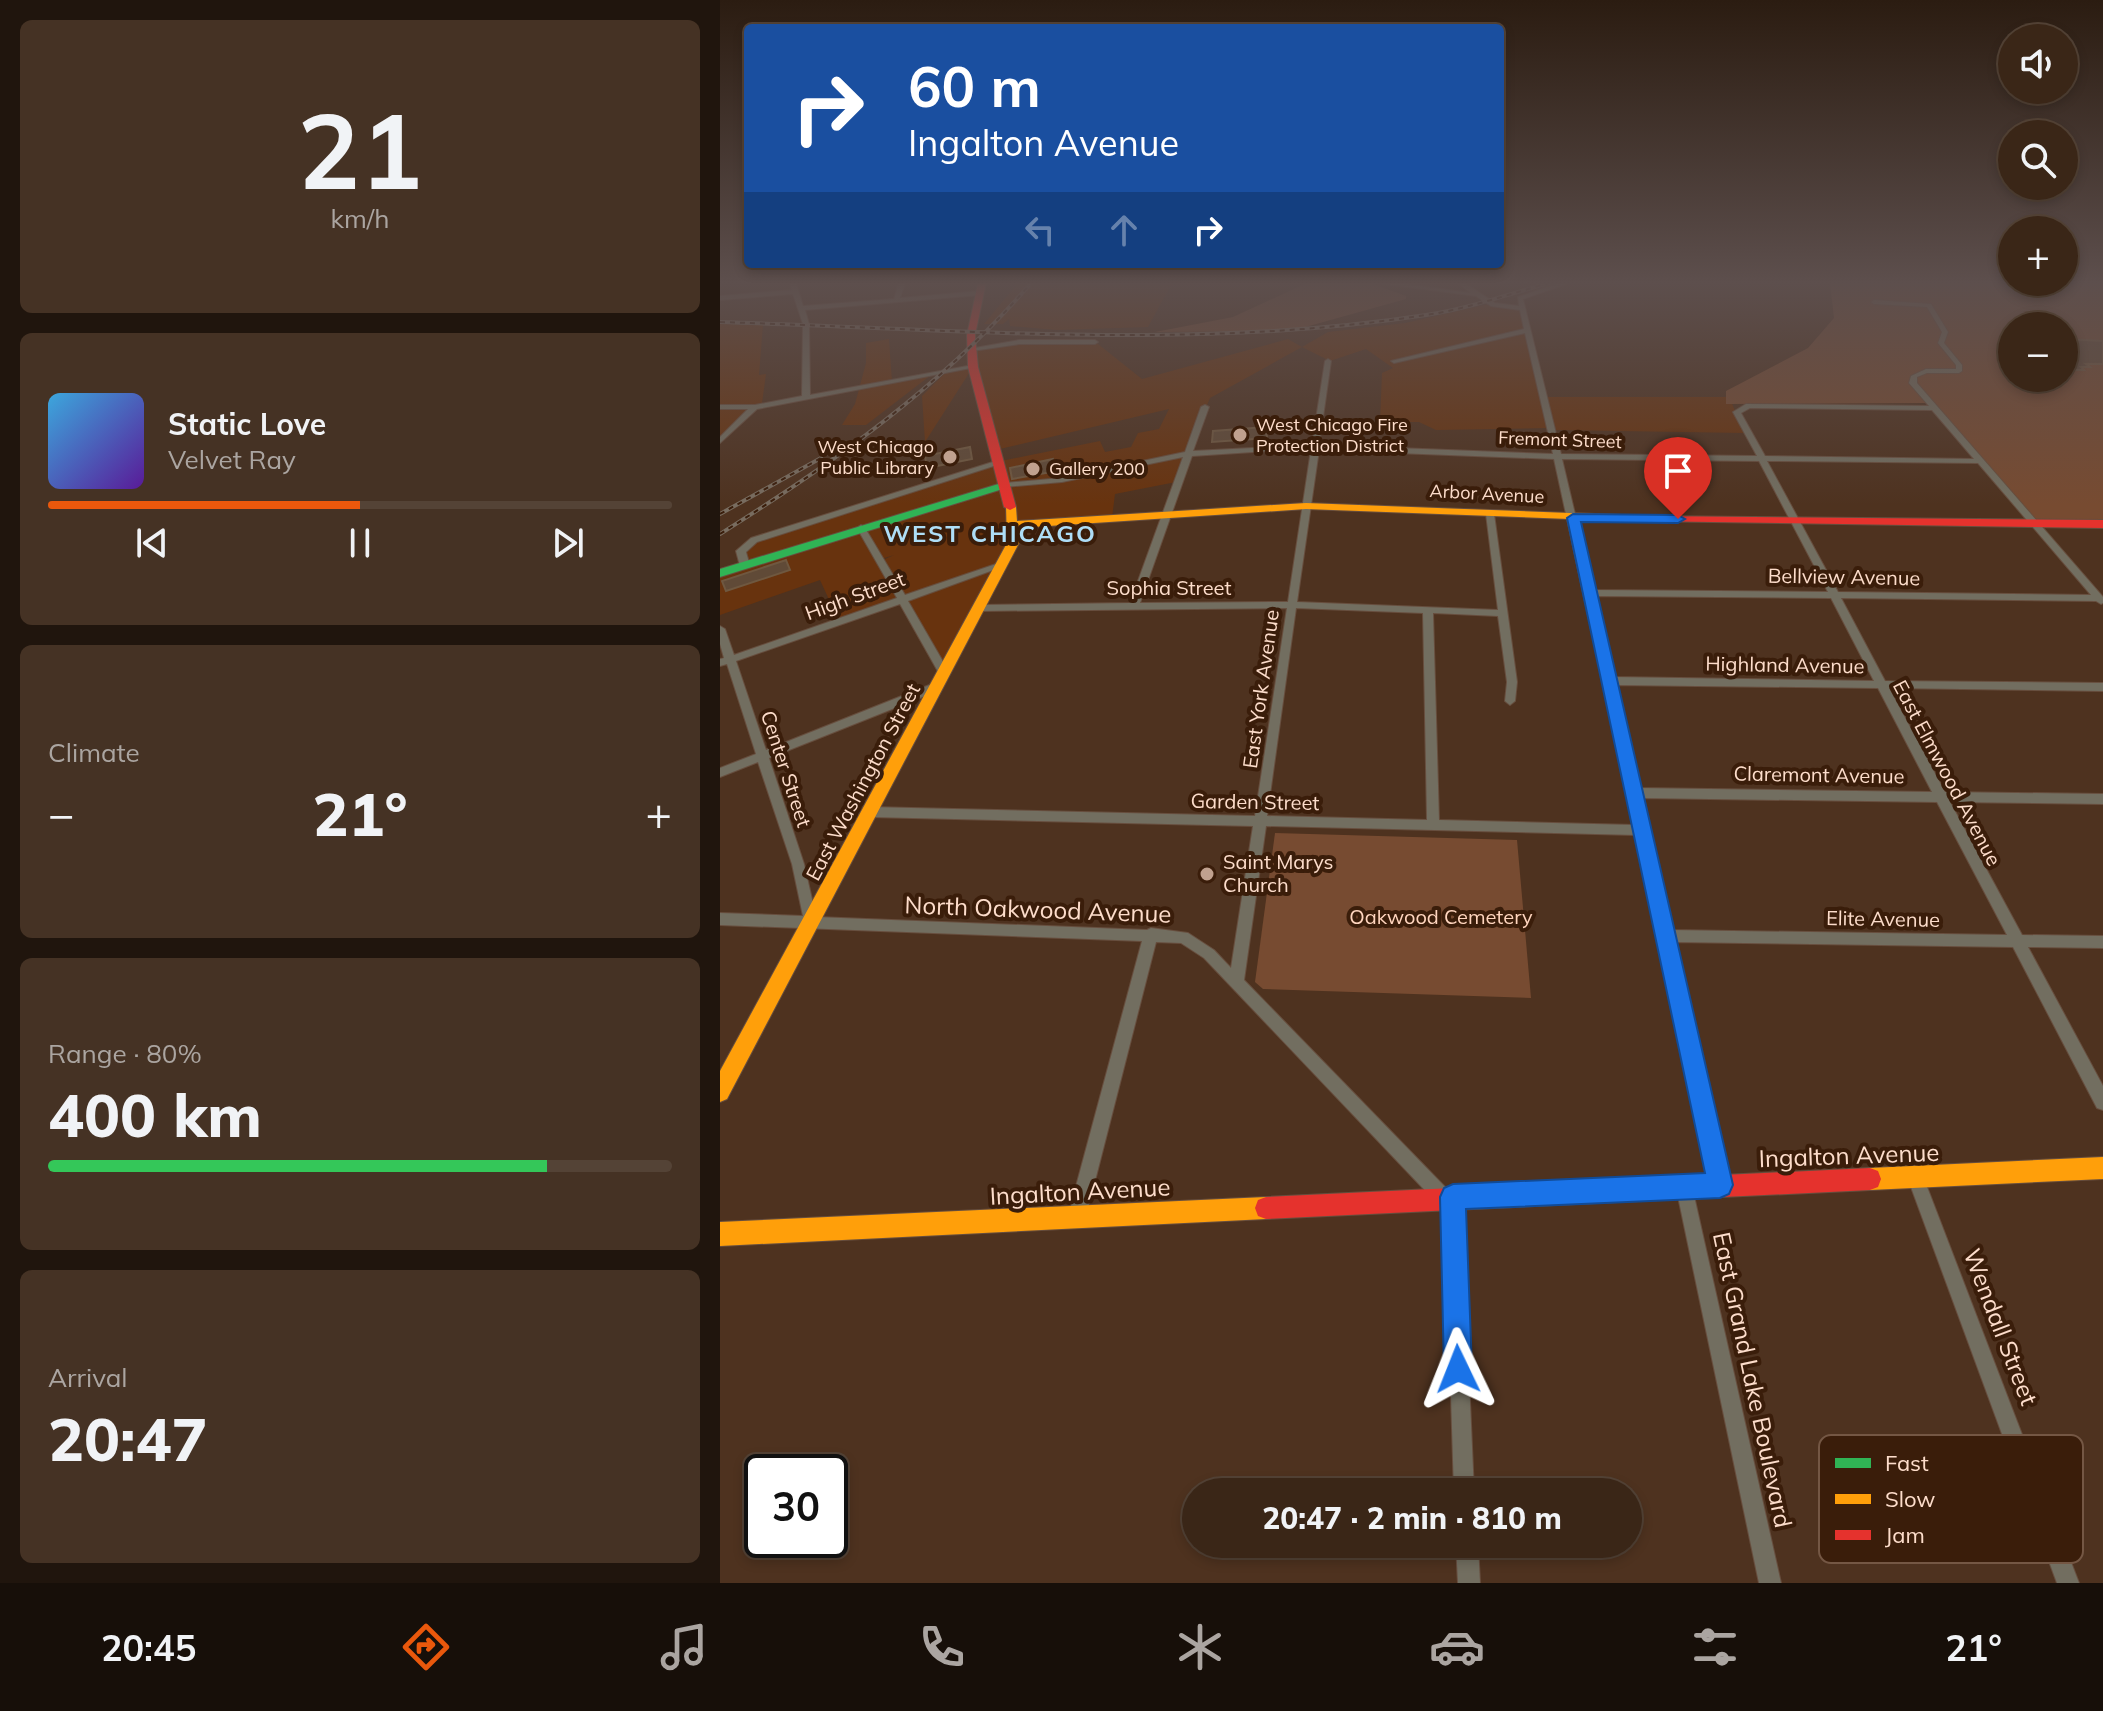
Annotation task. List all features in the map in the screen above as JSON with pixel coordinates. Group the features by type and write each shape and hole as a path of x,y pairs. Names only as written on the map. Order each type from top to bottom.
{"street":[{"path":"805,357 806,397"},
{"name":"East Washington Street","path":"720,1092 1013,543 1014,525 972,357"},
{"path":"1394,361 1412,357"},
{"path":"1535,357 1610,681 1631,793 1720,1185"},
{"path":"1952,357 1959,365 1959,371 1926,371 1914,376 1913,383 2101,601"},
{"name":"East York Avenue","path":"1236,984 1328,361"},
{"path":"720,407 755,407 973,367"},
{"path":"720,441 755,407"},
{"path":"1134,607 1205,407"},
{"name":"East Elmwood Avenue","path":"1935,408 1741,408 1738,415 2103,1102"},
{"name":"Fremont Street","path":"1005,485 1062,480 1188,454 1315,447 1559,456 1981,461"},
{"path":"745,566 741,551 754,540 999,463"},
{"path":"720,573 1005,485"},
{"name":"Arbor Avenue","path":"1014,525 1306,506 1573,518 2103,524"},
{"path":"1490,514 1512,682 1510,701"},
{"path":"720,773 940,679 901,598 861,528"},
{"name":"High Street","path":"725,661 1002,565"},
{"name":"Bellview Avenue","path":"1590,593 2101,601"},
{"name":"Sophia Street","path":"979,608 1291,605 1503,613"},
{"path":"1428,610 1433,826"},
{"name":"Center Street","path":"720,629 725,661 762,756 798,864 811,923"},
{"name":"Highland Avenue","path":"1610,681 2103,687"},
{"name":"Claremont Avenue","path":"1631,793 2103,799"},
{"name":"Garden Street","path":"870,812 1640,830"},
{"name":"North Oakwood Avenue","path":"720,919 1183,937 1209,954 1448,1197"},
{"path":"1077,1216 1151,934"},
{"name":"Elite Avenue","path":"1663,936 2103,942"},
{"name":"Ingalton Avenue","path":"720,1234 1841,1178 1916,1179 2103,1168"},
{"name":"Wendall Street","path":"1916,1179 2012,1435"},
{"name":"East Grand Lake Boulevard","path":"1684,1187 1770,1583"},
{"path":"1448,1197 1463,1478"},
{"path":"1468,1558 1469,1583"},
{"name":"Wendall Street","path":"2060,1563 2068,1583"}],"shaded area":[{"path":"720,357 760,357 759,375 766,374 762,403 720,438"},
{"path":"866,357 890,357 892,382 931,375 866,425 842,425 855,404"},
{"path":"976,357 1114,357 1142,379 1223,357 1284,357 1210,398 1186,453 1007,486 1001,461 1100,441 1105,452 1131,447 1138,433 1159,429 1169,409 1000,449"},
{"path":"1322,357 1342,357 1330,361"},
{"path":"1377,357 1532,357 1548,428 1436,430 1419,422 1380,422 1382,373 1393,368"},
{"path":"973,367 925,442 922,396 947,371"},
{"path":"1544,397 1729,397 1745,433 1555,430"},
{"path":"1186,455 1176,482 1115,494 1112,518 1016,523 1008,488"},
{"path":"1000,464 1012,528 1000,564 902,596 883,560 894,555 878,560 898,598 838,619 820,580 720,615 720,573 745,566 741,551 747,543"},
{"path":"999,567 944,667 905,598"}],"green space":[{"path":"1791,357 1998,357 1998,392 2078,392 2078,357 2103,357 2103,524 2033,523 1931,403 1726,404 1726,391"},
{"name":"Oakwood Cemetery","path":"1275,833 1517,840 1531,998 1263,989 1255,982"}],"building":[{"path":"2078,357 2103,357 2103,364 2086,364 2090,367 2081,367 2084,370 2078,370"},
{"name":"West Chicago Fire Protection District","path":"1266,427 1267,438 1212,442 1213,431"},
{"name":"West Chicago Public Library","path":"970,447 972,459 927,468 925,456"},
{"name":"Gallery 200","path":"1053,459 1057,471 1012,479 1010,468"},
{"path":"786,560 790,570 726,591 722,581"}],"railway":[{"path":"720,534 845,450 960,357"},
{"path":"720,514 821,458"}],"traffic: fast":[{"path":"720,573 1005,485"}],"traffic: slow":[{"path":"1014,525 1306,506 1648,519"},
{"path":"720,1092 1013,543 1010,507"},
{"path":"1870,1179 2103,1168"},
{"path":"720,1234 1266,1208"}],"traffic: jam":[{"path":"972,357 1010,507"},
{"path":"1648,519 2103,524"},
{"path":"1266,1208 1870,1179"}],"place":[{"name":"West Chicago Fire Protection District","path":"1240,435"},
{"name":"West Chicago Public Library","path":"950,457"},
{"name":"Gallery 200","path":"1033,469"},
{"name":"Saint Marys Church","path":"1207,874"}],"district":[{"name":"WEST CHICAGO","path":"990,534"}],"route":[{"path":"1458,1369 1453,1197 1720,1185 1631,793 1610,681 1573,518 1678,519"}]}
